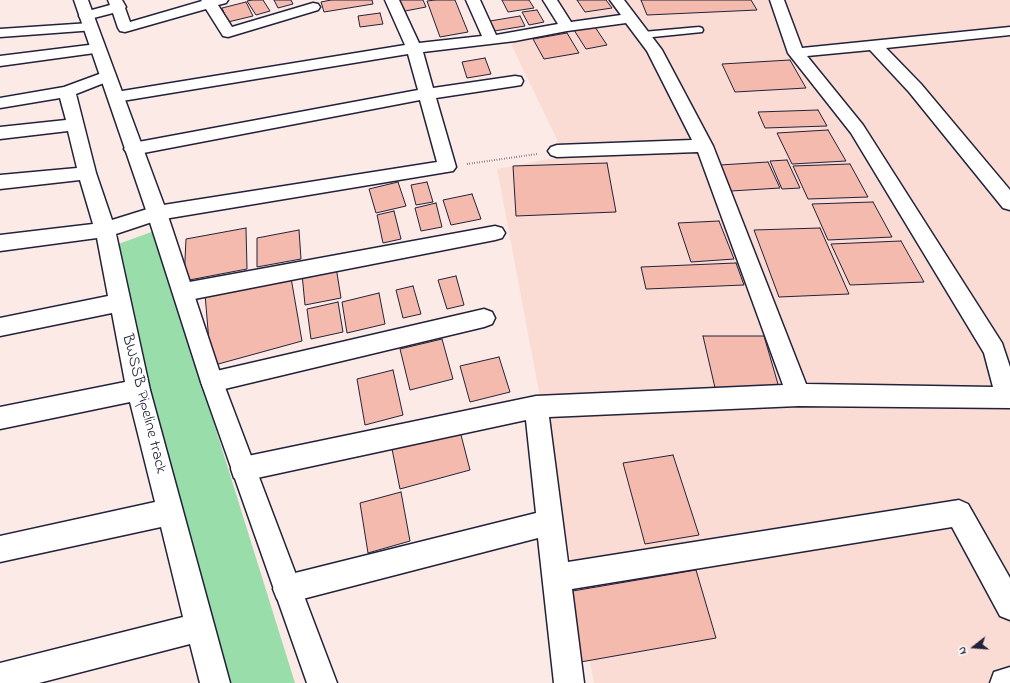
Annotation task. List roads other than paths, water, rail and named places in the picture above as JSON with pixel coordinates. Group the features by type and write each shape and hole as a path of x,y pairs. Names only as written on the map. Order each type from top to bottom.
{"street":[{"path":"81,0 133,149 158,213 212,382 286,589 322,683"},
{"path":"0,243 105,230 158,213 447,167 414,48 392,0"},
{"path":"473,0 491,39"},
{"path":"550,0 567,27"},
{"path":"617,0 654,50 704,146 798,396"},
{"path":"243,469 536,407 798,396 1007,398 1002,349 857,129 796,54 777,0"},
{"path":"0,33 88,22 117,3 125,28 213,1 228,33 313,7"},
{"path":"0,103 67,92 414,48 515,37 567,27 630,18"},
{"path":"796,54 1010,31"},
{"path":"875,46 915,88 1010,204"},
{"path":"0,60 97,49"},
{"path":"133,149 426,94 515,81"},
{"name":"BWSSB Pipeline track","path":"67,92 87,172 105,230 138,390 215,683"},
{"path":"0,133 75,124"},
{"path":"557,151 704,146"},
{"path":"0,182 87,172"},
{"path":"184,292 495,232"},
{"path":"0,327 120,303"},
{"path":"212,382 484,318"},
{"path":"0,418 138,390"},
{"path":"536,407 570,683"},
{"path":"0,549 170,512"},
{"path":"556,578 959,513 1010,606"},
{"path":"286,589 550,522"},
{"path":"0,678 201,627"},
{"path":"1005,683 1010,682"}],"lane":[{"path":"643,35 699,30"}]}
